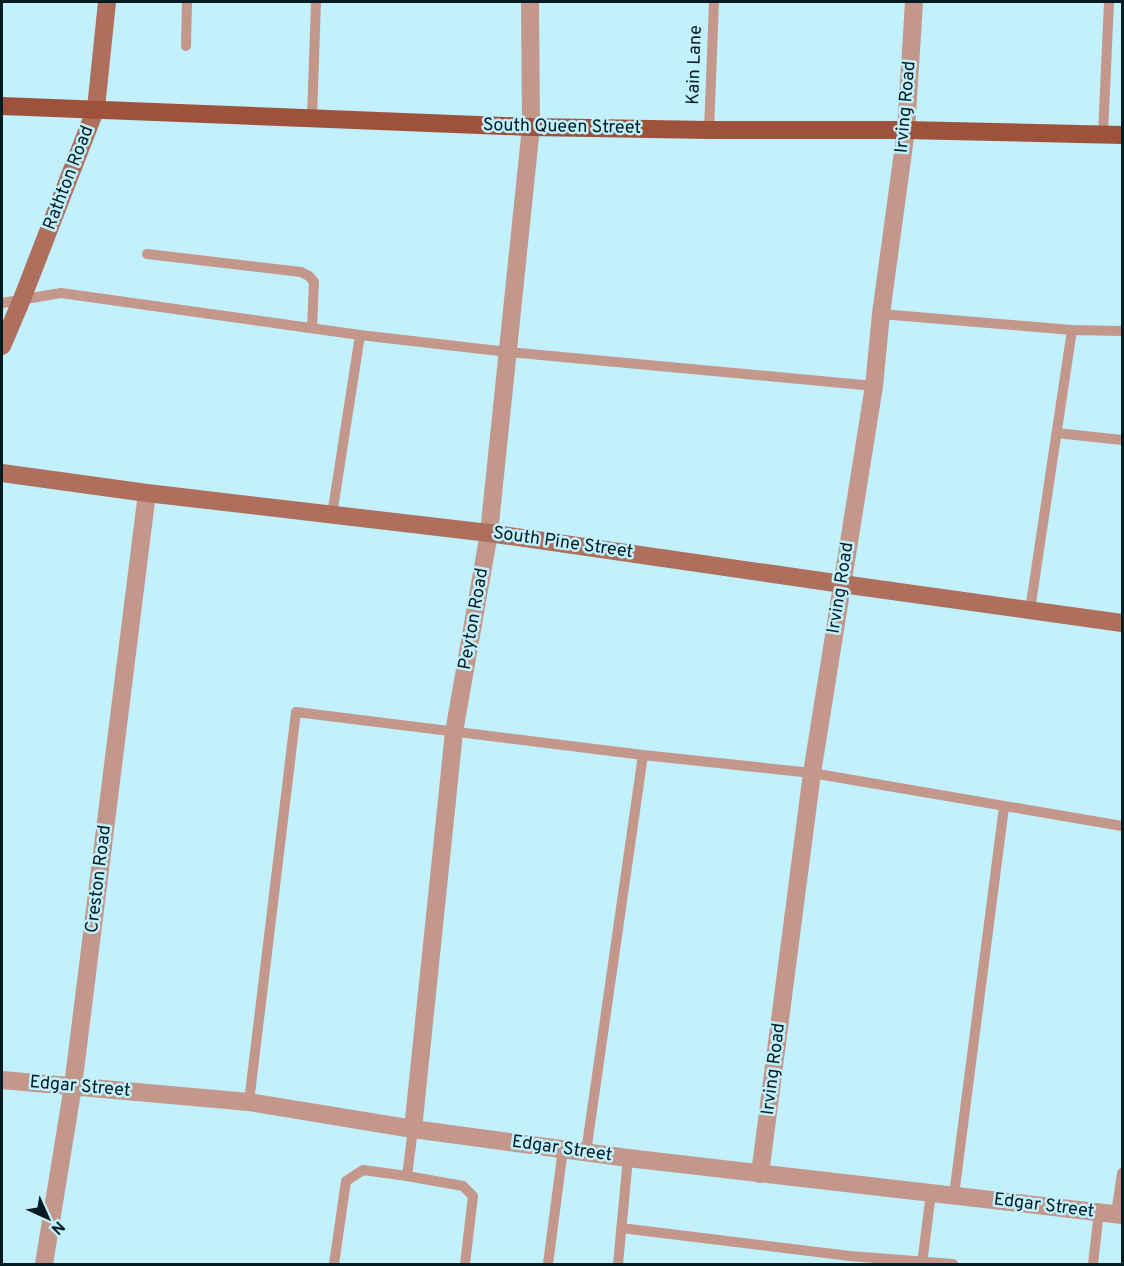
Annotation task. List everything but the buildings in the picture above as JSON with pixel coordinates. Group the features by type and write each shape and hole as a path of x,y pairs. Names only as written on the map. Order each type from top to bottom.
{"main road":[{"name":"South Queen Street","path":"2,106 531,127 906,130 1122,135"}],"street":[{"name":"Rathton Road","path":"2,346 96,108 107,2"},
{"name":"Peyton Road","path":"413,1129 454,732 489,533 508,352 531,127 530,2"},
{"name":"Irving Road","path":"760,1174 812,773 874,386 881,314 906,130 914,2"},
{"name":"South Pine Street","path":"2,473 147,493 489,533 1122,623"},
{"name":"Creston Road","path":"44,1264 73,1086 147,493"},
{"name":"Edgar Street","path":"2,1080 249,1102 413,1129 628,1158 1112,1214"}],"lane":[{"path":"186,46 188,2"},
{"path":"312,117 316,2"},
{"name":"Kain Lane","path":"709,130 714,2"},
{"path":"1103,134 1109,2"},
{"path":"147,254 301,272 314,282 312,328"},
{"path":"2,303 61,293 360,335 508,352 874,386"},
{"path":"881,314 1072,330 1122,331"},
{"path":"1030,610 1072,330"},
{"path":"332,515 360,335"},
{"path":"1057,433 1122,440"},
{"path":"249,1102 296,712 643,755 812,773 1122,826"},
{"path":"586,1152 643,755"},
{"path":"954,1195 1004,807"},
{"path":"407,1176 413,1129"},
{"path":"548,1264 563,1149"},
{"path":"618,1264 628,1158"},
{"path":"334,1264 346,1181 363,1170 463,1186 473,1196 465,1264"},
{"path":"1093,1264 1112,1214 1122,1173"},
{"path":"922,1263 931,1193"},
{"path":"621,1228 850,1256 953,1264"}]}
